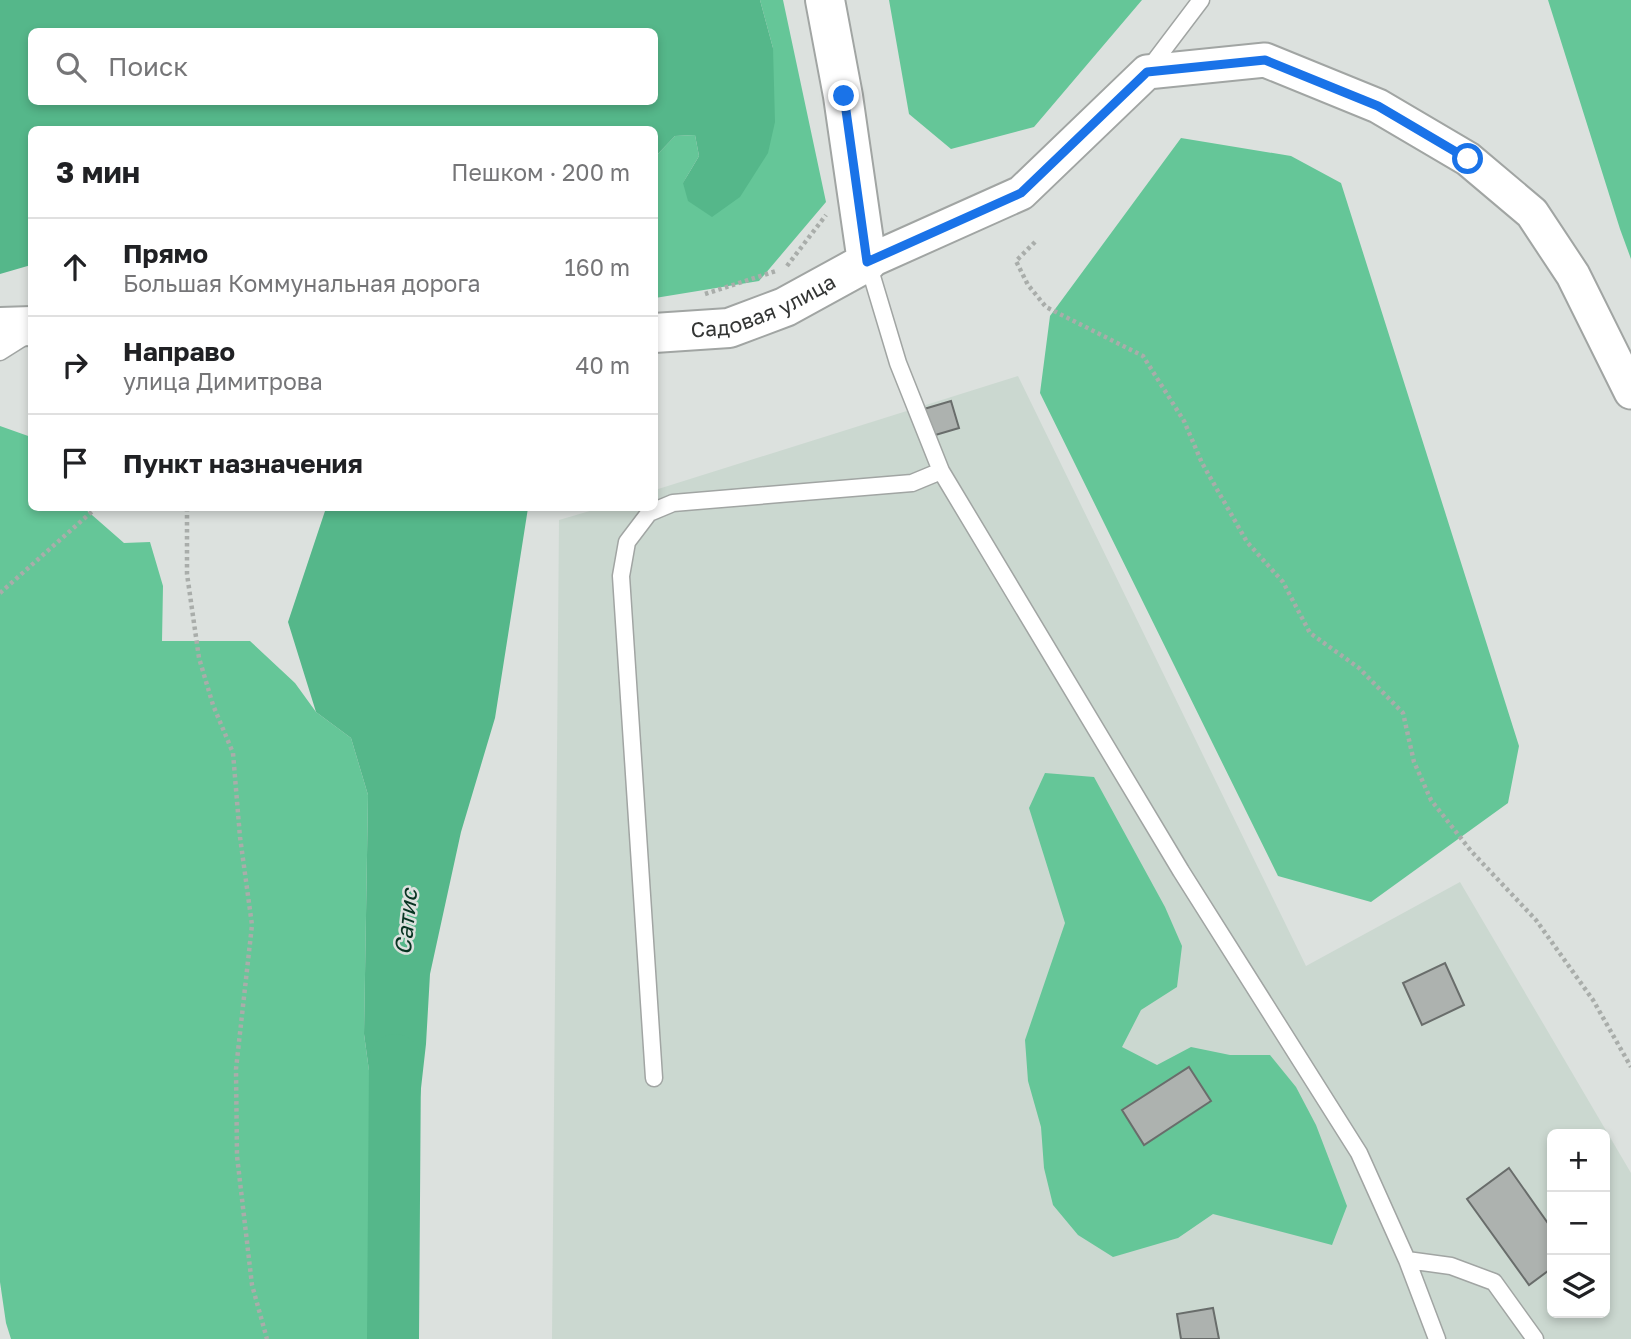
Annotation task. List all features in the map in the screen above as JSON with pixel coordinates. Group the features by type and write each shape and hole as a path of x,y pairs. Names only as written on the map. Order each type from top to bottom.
{"street":[{"path":"825,0 844,96 867,262 1021,193 1147,72 1265,60 1378,106 1468,159 1532,213 1573,275 1631,391"},
{"name":"Садовая улица","path":"658,333 729,328 785,307 867,262"},
{"path":"0,327 28,326"}],"lane":[{"path":"1147,72 1201,0"},
{"path":"867,262 898,363 941,471 1181,871 1359,1153 1407,1259 1437,1339"},
{"path":"0,352 28,334"},
{"path":"658,509 673,503 912,483 941,471"},
{"path":"653,1078 621,576 627,542 649,513 654,511"},
{"path":"1407,1259 1451,1266 1494,1282 1535,1339"}],"path":[{"path":"702,295 785,269 827,214"},
{"path":"1035,242 1016,261 1028,285 1045,307 1143,356 1184,421 1202,463 1247,542 1283,582 1310,633 1359,668 1402,713 1414,762 1431,800 1471,851 1536,920 1593,1000 1631,1068"},
{"path":"0,593 93,511"},
{"path":"187,511 187,574 200,658 213,705 233,753 251,925 236,1069 237,1156 252,1285 267,1339"}],"shaded area":[{"path":"760,0 783,0 826,202 759,281 658,298 658,154 675,136 695,135 699,156 683,183 773,48"},
{"path":"889,0 1142,0 1034,127 951,149 909,114"},
{"path":"1548,0 1631,0 1631,259 1620,229"},
{"path":"1181,138 1291,156 1341,183 1519,746 1508,803 1371,902 1278,876 1040,393 1050,316"},
{"path":"1018,376 1306,966 1460,882 1605,1129 1547,1129 1547,1318 1610,1318 1610,1137 1631,1173 1631,1339 552,1339 559,520 590,511 658,511 658,489"},
{"path":"0,426 28,436 28,511 87,511 124,543 150,542 163,586 162,641 250,641 295,683 316,712 351,738 368,795 364,1034 376,1122 378,1255 373,1339 11,1339 0,1282"},
{"path":"1045,773 1094,777 1165,907 1182,946 1177,987 1141,1010 1122,1047 1157,1065 1191,1047 1230,1055 1270,1055 1296,1087 1316,1125 1347,1206 1332,1245 1213,1214 1178,1238 1113,1257 1078,1235 1053,1205 1044,1168 1041,1127 1028,1081 1025,1040 1065,923 1029,808"}],"water":[{"path":"0,0 760,0 773,48 775,122 768,153 740,197 712,217 688,201 683,183 699,156 695,135 675,136 658,154 658,126 28,126 28,266 0,274"},
{"path":"325,511 528,511 495,718 461,832 430,974 420,1097 394,1133 376,1122 364,1034 368,795 351,738 316,712 288,622"}],"building":[{"path":"951,401 959,428 932,436 924,409"},
{"path":"1445,963 1464,1005 1422,1025 1403,983"},
{"path":"1189,1067 1211,1101 1144,1145 1122,1110"},
{"path":"1509,1168 1547,1222 1547,1272 1529,1285 1467,1199"},
{"path":"1213,1308 1219,1339 1181,1339 1177,1314"}],"waterway":[{"name":"Сатис","path":"393,1339 395,1060"}],"route":[{"path":"844,96 867,262 1021,193 1147,72 1265,60 1378,106 1468,159"}]}
